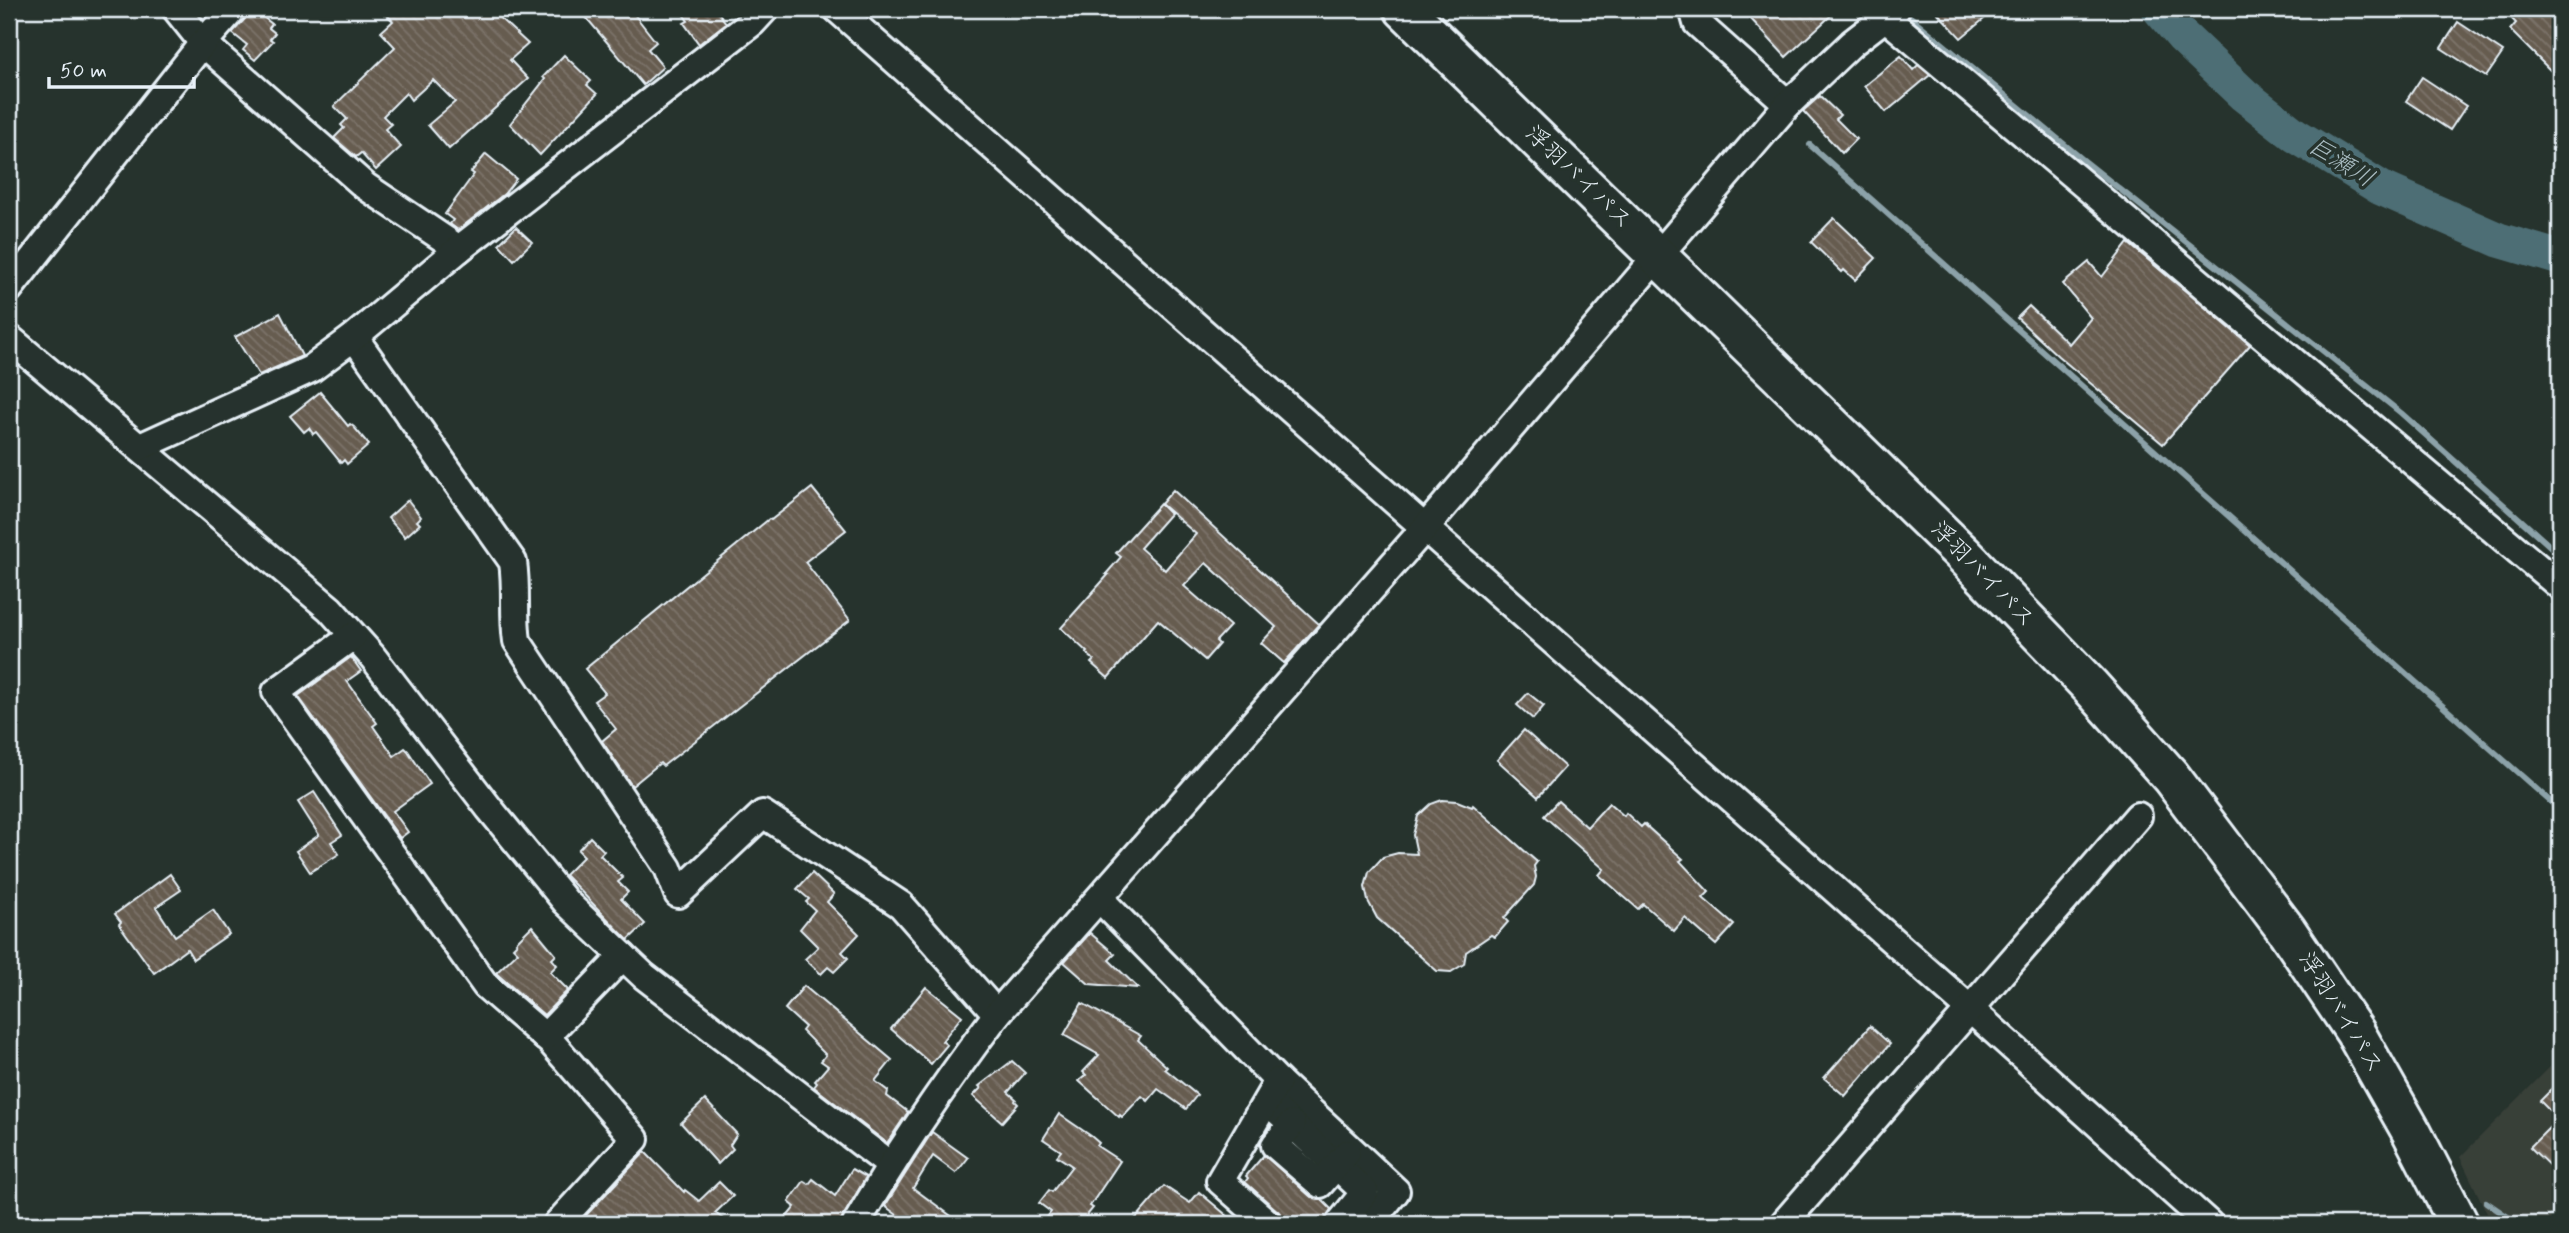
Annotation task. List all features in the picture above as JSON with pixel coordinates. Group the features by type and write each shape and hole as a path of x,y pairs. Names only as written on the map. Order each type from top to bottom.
{"highway":[{"name":"浮羽バイパス","path":"1404,9 1963,554 2090,686 2171,777 2287,931 2355,1032 2459,1224"}],"street":[{"path":"176,9 202,43 365,186 459,249"},
{"path":"9,289 202,43 233,9"},
{"path":"140,447 311,369 354,337 459,249 753,22 765,9"},
{"path":"837,9 1970,1009 2209,1224"},
{"path":"1693,9 1697,23 1788,104"},
{"path":"856,1224 890,1165 954,1071 998,1014 1424,529 1788,104 1852,43 1891,13 2560,586"},
{"path":"354,337 513,562 516,584 513,618 517,641 668,868 678,894 763,814 901,905 998,1014"},
{"path":"9,338 330,609 566,902 644,976 890,1165"},
{"path":"354,636 276,692 486,986 545,1037 635,1139 557,1224"},
{"path":"1783,1224 2138,816"},
{"path":"1100,899 1273,1091 1344,1157 1365,1192 1339,1224"},
{"path":"545,1037 623,956"},
{"path":"1273,1091 1292,1124 1396,1191 1369,1224"},
{"path":"1269,1224 1220,1181 1273,1091"}],"shaded area":[{"path":"2560,1057 2560,1224 2492,1224 2460,1157"}],"building":[{"path":"248,9 253,9 272,24 269,28 275,33 270,39 273,41 255,60 243,50 247,45 232,33 245,19"},
{"path":"381,9 490,9 528,44 510,60 528,79 449,149 428,125 455,102 433,80 411,100 406,93 383,116 391,124 385,129 401,147 376,170 361,153 356,157 334,138 344,128 341,125 347,119 334,106 395,47 381,32 393,21"},
{"path":"579,9 630,9 656,42 648,49 663,67 643,85"},
{"path":"679,9 716,9 726,23 699,44 684,23 688,21"},
{"path":"1760,9 1838,9 1786,57 1750,18"},
{"path":"1934,9 1996,9 1961,38"},
{"path":"2502,9 2547,9 2560,22 2560,80 2510,30 2516,23"},
{"path":"2458,22 2503,52 2486,77 2441,48"},
{"path":"564,55 591,81 587,85 597,94 540,155 510,124 545,79 543,77"},
{"path":"1901,56 1913,70 1918,65 1930,75 1886,112 1864,86"},
{"path":"2422,77 2466,106 2450,130 2406,101"},
{"path":"1820,96 1840,115 1836,119 1856,139 1842,153 1803,111"},
{"path":"486,154 516,179 504,194 458,230 450,224 453,220 445,214 474,174 471,172"},
{"path":"1834,218 1876,258 1855,280 1844,270 1842,272 1811,242"},
{"path":"516,227 532,242 514,260 499,244"},
{"path":"2128,243 2250,345 2163,444 2017,318 2029,306 2069,344 2091,318 2063,284 2089,262 2102,277"},
{"path":"280,313 302,356 259,375 235,337"},
{"path":"320,392 348,426 350,424 354,427 369,445 347,464 344,460 341,463 316,432 313,434 309,428 304,432 290,416"},
{"path":"812,488 846,530 805,562 850,620 663,766 660,763 632,786 602,741 616,729 594,701 605,693 585,669 769,519"},
{"path":"1173,490 1319,624 1284,663 1261,643 1276,627 1206,563 1184,586 1230,626 1216,641 1219,644 1205,660 1158,620 1108,678 1091,663 1094,660 1087,652 1061,628 1108,575 1106,574 1121,557 1116,553 1160,504 1170,514 1140,548 1165,570 1196,534 1161,504"},
{"path":"408,500 421,517 417,521 420,524 405,537 388,518"},
{"path":"351,657 361,671 347,681 377,723 373,726 394,756 405,748 408,751 430,784 393,811 408,832 400,838 298,696"},
{"path":"1528,693 1544,706 1533,719 1517,705"},
{"path":"1524,730 1565,767 1538,797 1497,760"},
{"path":"314,792 342,835 331,842 339,854 310,872 296,851 319,835 298,802"},
{"path":"1442,800 1457,801 1472,807 1473,805 1537,862 1534,866 1534,885 1504,918 1508,922 1495,937 1491,935 1466,952 1464,964 1451,972 1437,971 1377,918 1368,901 1365,887 1369,872 1383,857 1398,853 1417,854 1413,835 1418,816 1431,804"},
{"path":"1558,801 1587,827 1609,803 1624,816 1626,813 1641,827 1644,824 1683,859 1680,861 1709,892 1703,898 1734,925 1716,945 1685,918 1674,931 1643,904 1638,909 1599,875 1604,869 1544,816"},
{"path":"590,837 604,851 600,855 623,878 618,882 628,892 621,899 645,924 628,940 565,875 584,856 578,850"},
{"path":"812,873 834,894 827,902 859,934 842,952 848,958 834,972 828,967 821,974 805,959 818,947 800,929 815,910 806,902 809,899 797,889"},
{"path":"170,874 181,890 156,907 175,936 213,910 229,934 193,959 187,949 154,973 119,924 121,922 115,914"},
{"path":"532,926 556,955 552,959 557,965 550,972 568,990 544,1015 496,973 518,952 513,947"},
{"path":"1090,933 1115,954 1109,960 1138,988 1089,984 1064,962"},
{"path":"804,986 892,1060 875,1081 888,1091 887,1096 908,1112 887,1143 814,1087 817,1083 815,1081 828,1066 821,1061 826,1055 802,1031 805,1027 785,1009"},
{"path":"926,987 962,1016 942,1041 947,1045 931,1064 891,1029"},
{"path":"1082,1003 1141,1036 1138,1040 1167,1067 1165,1069 1197,1095 1186,1109 1158,1089 1148,1101 1142,1096 1119,1117 1079,1081 1086,1075 1083,1072 1099,1055 1064,1035"},
{"path":"1870,1026 1890,1044 1845,1096 1824,1078"},
{"path":"1012,1061 1025,1073 1008,1092 1018,1104 1002,1122 973,1096 981,1088 979,1086"},
{"path":"2560,1081 2560,1176 2530,1147 2558,1119 2540,1101"},
{"path":"705,1100 737,1134 730,1145 733,1149 718,1164 681,1123"},
{"path":"1059,1114 1091,1136 1099,1143 1097,1146 1120,1161 1090,1206 1093,1208 1080,1224 1042,1224 1051,1212 1039,1203 1049,1190 1052,1192 1072,1166 1057,1156 1061,1151 1043,1139"},
{"path":"932,1132 968,1158 956,1173 933,1156 913,1188 962,1224 897,1224 901,1218 885,1206"},
{"path":"645,1152 684,1192 685,1190 699,1201 719,1182 733,1196 715,1213 730,1224 578,1224"},
{"path":"1264,1155 1310,1196 1321,1199 1331,1209 1323,1224 1288,1224 1279,1212 1245,1182 1248,1178 1246,1176"},
{"path":"852,1169 866,1177 839,1224 781,1224 795,1207 789,1202 804,1181 809,1184 813,1179 835,1196"},
{"path":"1164,1186 1190,1203 1199,1192 1237,1224 1131,1224"}],"waterway":[{"name":"巨瀬川","path":"2159,9 2182,36 2244,95 2295,135 2381,188 2499,240 2560,258"},
{"path":"1902,10 2082,159 2401,413 2560,555"},
{"path":"1810,145 2560,810"},
{"path":"2486,1202 2518,1224"}]}
